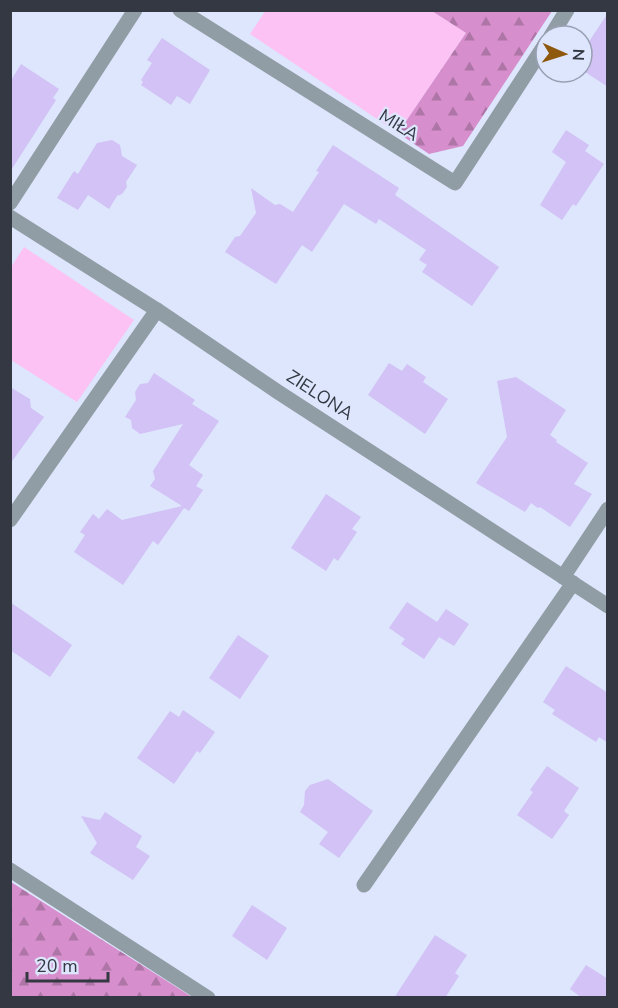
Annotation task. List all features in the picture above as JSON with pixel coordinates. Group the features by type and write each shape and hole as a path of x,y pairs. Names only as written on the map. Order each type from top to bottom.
{"street":[{"path":"10,203 135,10"},
{"name":"MIŁA","path":"180,10 455,183 534,62"},
{"path":"558,24 567,10"},
{"name":"ZIELONA","path":"10,217 157,310 278,392 608,606"},
{"path":"10,520 157,310"},
{"path":"364,885 568,580 608,509"},
{"path":"10,870 208,998"}],"shaded area":[{"path":"266,10 432,11 466,33 398,133 250,34"},
{"path":"24,247 134,320 77,402 11,360 11,267"}],"green space":[{"path":"432,11 552,11 543,24 534,24 534,38 463,146 429,154 398,133 466,33"},
{"path":"11,882 192,997 11,997"}],"building":[{"path":"608,13 608,87 594,78 594,34"},
{"path":"162,38 210,70 190,104 177,96 171,105 141,85 143,82 141,80 152,63 147,60"},
{"path":"21,64 59,89 53,98 56,100 10,172 10,82"},
{"path":"566,130 589,145 585,151 604,164 576,206 573,204 562,220 540,205 566,162 552,152"},
{"path":"112,140 120,145 122,156 137,165 126,182 127,187 122,194 117,196 109,209 88,195 78,210 57,198 74,171 78,174 97,143"},
{"path":"333,145 399,188 395,195 499,267 472,306 422,272 427,265 419,260 426,250 379,219 376,224 344,204 312,252 302,245 276,284 225,252 256,213 251,188 275,205 280,204 293,212 319,172 316,171"},
{"path":"389,363 402,371 407,364 426,377 423,382 448,399 425,434 368,395"},
{"path":"154,373 195,400 192,404 219,421 189,465 203,475 196,486 203,490 189,511 184,508 158,545 153,541 123,585 74,552 85,535 80,532 93,514 99,519 107,509 122,520 182,506 150,486 155,479 153,471 183,424 140,434 132,428 131,420 125,417 136,400 135,392 140,384 148,383"},
{"path":"516,377 566,410 550,435 557,440 556,442 588,463 574,484 592,494 570,527 531,503 525,512 476,483 507,437 497,381"},
{"path":"10,387 30,399 31,408 44,417 10,464"},
{"path":"326,494 361,517 352,529 357,532 338,561 334,558 326,571 291,548"},
{"path":"10,602 72,645 50,677 10,650"},
{"path":"407,602 437,622 446,609 469,624 454,646 439,637 424,659 401,644 405,639 389,628"},
{"path":"238,635 269,656 240,699 209,678"},
{"path":"566,666 608,693 608,743 599,737 596,742 552,714 555,710 543,702"},
{"path":"183,710 215,732 200,753 197,751 174,784 137,758 170,711 179,717"},
{"path":"547,766 579,788 564,811 569,815 552,839 517,815 533,792 530,790"},
{"path":"328,779 373,811 339,858 319,844 328,832 300,812 304,805 305,791 310,785"},
{"path":"105,812 142,836 136,847 150,856 133,880 90,853 97,843 81,816 100,820"},
{"path":"252,905 287,928 267,960 232,936"},
{"path":"435,935 467,955 455,973 459,976 445,998 394,998"},
{"path":"586,965 608,979 608,998 582,998 570,989"}]}
